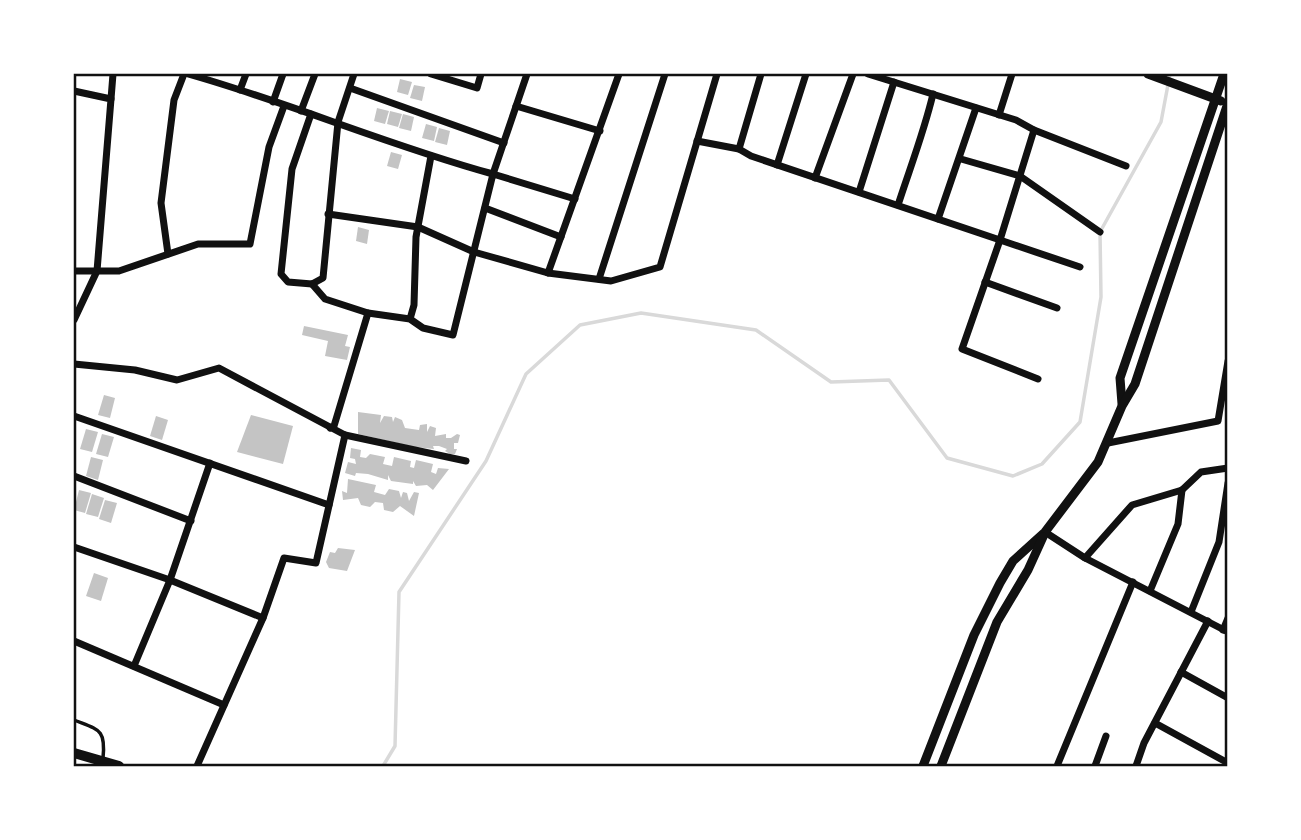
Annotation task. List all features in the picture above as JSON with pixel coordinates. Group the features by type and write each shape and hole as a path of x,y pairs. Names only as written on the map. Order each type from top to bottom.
{"highway":[{"path":"74,753 119,766"}],"street":[{"path":"74,320 97,271 113,74"},
{"path":"168,254 161,203 174,100 186,74 216,77 240,90 431,156 575,199"},
{"path":"240,90 246,74"},
{"path":"273,102 283,74"},
{"path":"301,111 315,74"},
{"path":"311,114 292,169 281,274 288,282 312,284 323,278 338,122 355,74"},
{"path":"431,74 477,88 481,74"},
{"path":"312,284 325,299 368,313 410,319 423,328 453,335 493,174 527,74"},
{"path":"548,273 619,74"},
{"path":"599,279 665,74"},
{"path":"328,214 418,227 474,252 548,273 611,281 660,267 717,74"},
{"path":"739,149 761,74"},
{"path":"778,165 806,74"},
{"path":"816,178 853,74"},
{"path":"867,74 999,116 1126,166"},
{"path":"999,116 1012,74"},
{"path":"923,766 986,609 1013,561 1045,532 1098,462 1108,443 1122,406 1135,384 1227,103 1147,74"},
{"path":"1122,406 1120,378 1224,74"},
{"path":"859,192 894,82"},
{"path":"350,88 504,143"},
{"path":"74,91 111,99"},
{"path":"898,205 916,146 925,129 933,94"},
{"path":"74,271 119,271 198,244 250,244 269,147 284,106"},
{"path":"516,106 600,131"},
{"path":"938,219 961,159 976,108"},
{"path":"1034,131 962,349 1038,379"},
{"path":"697,141 739,149 778,165 1080,267"},
{"path":"410,319 414,306 418,227 431,156"},
{"path":"961,159 1020,176 1100,232"},
{"path":"485,208 561,237"},
{"path":"985,282 1057,308"},
{"path":"330,428 334,426 368,313"},
{"path":"1108,443 1218,421 1225,392 1227,361"},
{"path":"74,364 135,370 177,380 219,368 345,435 466,461"},
{"path":"74,416 329,505"},
{"path":"198,766 263,618 284,558 316,563 345,435"},
{"path":"134,666 170,580 210,463"},
{"path":"1085,558 1132,505 1182,490 1201,472 1227,468"},
{"path":"74,476 191,521"},
{"path":"1191,612 1219,542 1227,483"},
{"path":"1150,591 1178,524 1182,490"},
{"path":"1045,532 1085,558 1225,631 1227,618"},
{"path":"941,766 997,622 1028,570 1045,532"},
{"path":"74,547 170,580 263,618"},
{"path":"1057,766 1133,582"},
{"path":"1136,766 1155,723 1208,621"},
{"path":"74,641 224,705"},
{"path":"1181,672 1227,698"},
{"path":"1155,723 1227,763"},
{"path":"1095,766 1106,736"}],"lane":[{"path":"74,720 100,731 104,743 102,762"}],"building":[{"path":"400,79 412,82 408,95 397,92"},
{"path":"414,85 425,87 422,101 410,98"},
{"path":"377,108 389,111 385,124 374,121"},
{"path":"390,111 402,114 398,127 387,124"},
{"path":"403,114 414,117 411,131 399,128"},
{"path":"426,124 437,127 434,141 422,138"},
{"path":"439,128 450,131 447,145 435,142"},
{"path":"391,152 402,155 398,169 387,166"},
{"path":"358,227 369,230 367,244 356,241"},
{"path":"304,326 348,335 345,346 350,347 347,360 325,356 328,341 302,335"},
{"path":"104,395 115,398 110,418 98,415"},
{"path":"358,412 381,415 380,423 384,416 392,417 393,422 395,417 402,420 405,428 419,430 420,425 427,424 427,432 430,426 436,428 435,436 446,434 446,438 451,438 460,435 458,443 454,443 454,449 457,449 455,454 450,454 445,451 447,449 439,446 433,446 434,449 415,447 358,434"},
{"path":"251,415 293,426 283,464 237,452"},
{"path":"156,416 168,420 162,440 150,436"},
{"path":"86,429 98,432 92,452 80,449"},
{"path":"102,434 114,437 108,457 96,454"},
{"path":"351,448 361,450 360,457 366,458 370,454 385,457 383,464 392,466 394,457 411,461 410,467 414,468 416,460 433,464 431,472 436,474 438,468 449,469 433,490 427,485 416,486 413,481 413,484 391,481 388,475 388,480 368,474 356,473 355,476 345,473 348,462 356,464 355,459 350,458"},
{"path":"91,457 103,460 98,480 86,476"},
{"path":"348,479 376,485 374,492 385,495 389,489 399,491 401,498 403,492 407,493 409,501 414,492 419,493 414,516 400,506 393,512 384,510 383,503 375,502 370,507 361,505 358,498 343,500 342,491 347,493"},
{"path":"79,490 91,493 85,513 74,510"},
{"path":"92,494 104,498 98,517 86,514"},
{"path":"105,500 117,503 111,523 99,519"},
{"path":"338,548 355,550 347,571 329,568 326,562 330,552 335,553"},
{"path":"94,573 108,578 101,601 86,596"}],"waterway":[{"path":"383,766 395,746 399,592 486,461 526,374 580,325 641,313 756,330 831,382 889,380 947,458 1013,476 1042,464 1080,422 1101,297 1100,232 1161,122 1170,74"}]}
